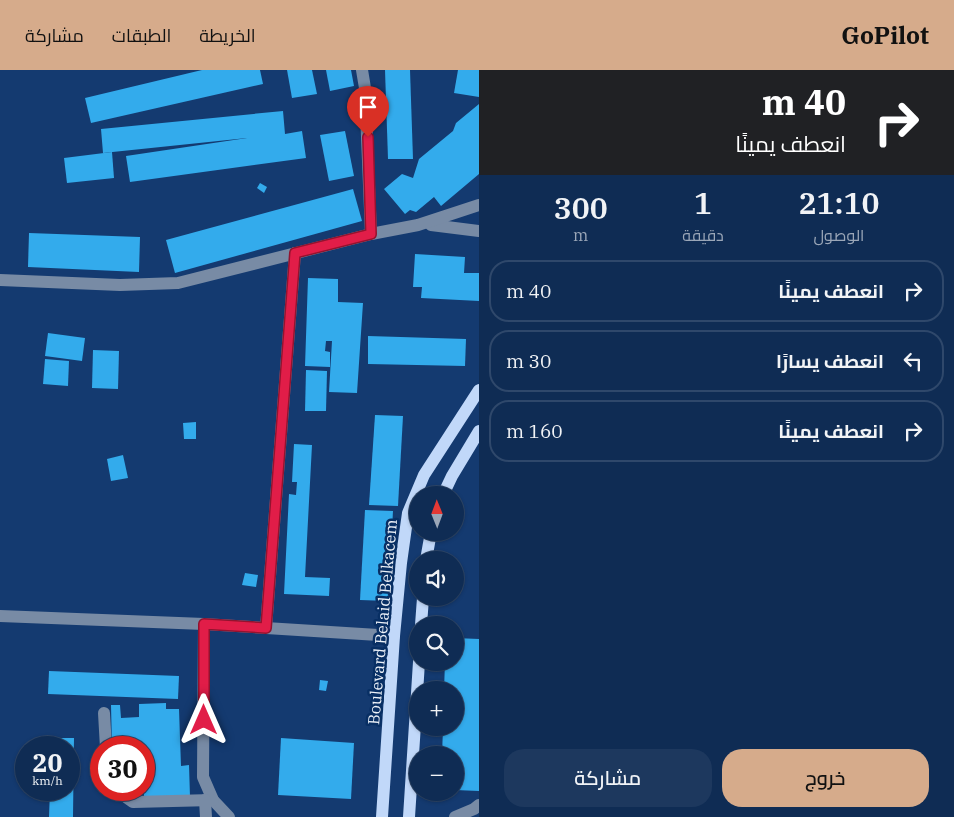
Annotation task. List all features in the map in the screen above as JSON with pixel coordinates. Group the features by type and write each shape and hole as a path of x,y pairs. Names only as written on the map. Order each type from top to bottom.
{"main road":[{"name":"Boulevard Belaid Belkacem","path":"382,817 394,636 408,513 424,475 479,390"},
{"path":"447,486 479,431"},
{"path":"409,817 418,671"}],"street":[{"path":"362,70 367,115 371,234"},
{"path":"0,281 120,285 178,283 371,234 418,225 479,206"},
{"path":"418,225 479,231"},
{"path":"266,628 295,253"},
{"path":"0,616 204,624 394,636"},
{"path":"204,624 204,777 209,800 206,817"},
{"path":"104,713 105,736"},
{"path":"132,801 209,800 229,817"},
{"path":"455,817 477,808"}],"building":[{"path":"202,70 260,70 263,84 91,123 85,98"},
{"path":"287,70 312,70 317,94 292,98"},
{"path":"326,70 351,70 354,86 330,91"},
{"path":"385,70 410,70 413,159 388,159"},
{"path":"458,70 479,70 479,97 454,93"},
{"path":"479,104 479,174 441,206 434,197 416,212 410,210 405,214 384,189 402,174 413,178 419,159 453,131 456,123"},
{"path":"283,111 285,134 302,131 306,158 130,182 126,156 247,138 103,153 101,129"},
{"path":"345,131 354,176 329,181 320,135"},
{"path":"112,152 114,178 67,183 64,158"},
{"path":"260,183 267,187 264,193 257,188"},
{"path":"353,189 362,221 175,273 166,240"},
{"path":"29,233 140,237 139,272 28,267"},
{"path":"415,254 465,257 464,273 479,273 479,301 421,298 422,287 413,287"},
{"path":"308,278 338,279 338,302 363,303 357,393 329,392 332,341 326,341 325,351 330,352 330,367 305,366"},
{"path":"48,333 85,338 82,361 45,356"},
{"path":"368,336 466,339 465,366 368,364"},
{"path":"93,350 119,351 118,389 92,388"},
{"path":"45,359 69,361 68,386 43,384"},
{"path":"306,370 327,371 326,411 305,411"},
{"path":"375,415 403,416 398,506 369,505"},
{"path":"196,422 196,439 184,439 183,423"},
{"path":"294,444 312,445 305,577 330,578 329,596 284,594 289,494 296,495 297,482 292,482"},
{"path":"123,455 128,478 111,481 107,459"},
{"path":"365,510 393,511 388,601 360,600"},
{"path":"245,573 258,575 256,587 242,585"},
{"path":"464,638 479,639 479,791 464,790 464,746 442,746 443,736 464,736 464,681 444,681 445,671 464,671"},
{"path":"49,671 179,676 178,699 48,694"},
{"path":"320,680 328,681 326,691 319,690"},
{"path":"166,703 166,709 179,709 181,766 189,765 190,797 155,799 155,736 112,736 111,705 120,705 121,718 139,717 139,704"},
{"path":"281,738 354,743 351,799 278,795"},
{"path":"50,801 73,801 73,817 49,817"}],"route":[{"path":"204,720 204,624 266,628 295,253 371,234 368,137"}]}
